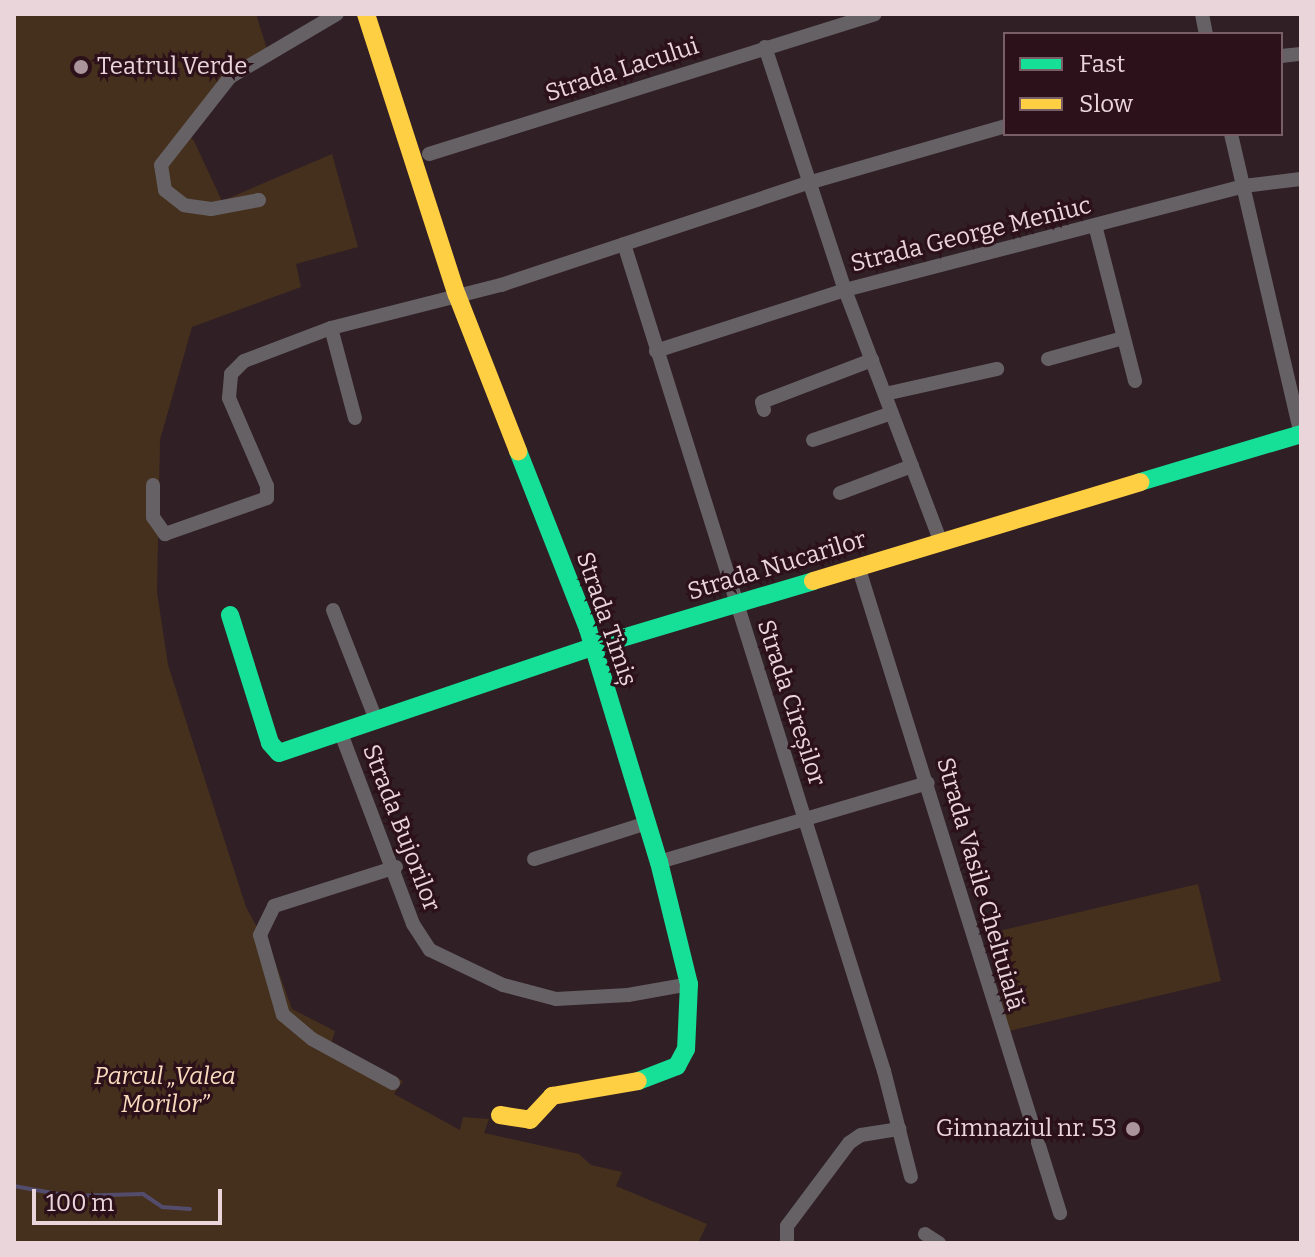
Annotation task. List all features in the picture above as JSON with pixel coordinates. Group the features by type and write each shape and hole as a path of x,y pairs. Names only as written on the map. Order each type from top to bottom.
{"street":[{"path":"259,200 211,209 184,205 165,190 161,165 230,77 337,14"},
{"name":"Strada Timiș","path":"366,14 457,295 592,647 659,862 689,984 686,1049 677,1066 641,1080 552,1096 530,1120 500,1115"},
{"name":"Strada Lacului","path":"429,154 875,14"},
{"path":"765,47 845,290 940,540"},
{"path":"153,485 153,517 165,534 261,504 267,486 229,398 231,374 244,361 331,328 457,295 808,183 1003,127"},
{"path":"1232,136 1301,434"},
{"name":"Strada George Meniuc","path":"656,351 845,290 1244,186 1301,179"},
{"path":"1095,225 1135,381"},
{"name":"Strada Cireșilor","path":"624,244 805,819 900,1129 911,1177"},
{"path":"331,328 355,418"},
{"path":"1048,359 1123,338"},
{"path":"764,410 762,402 872,360"},
{"path":"885,394 997,369"},
{"path":"813,440 892,413"},
{"name":"Strada Nucarilor","path":"230,615 272,748 289,752 592,647 1301,434"},
{"path":"840,493 912,466"},
{"name":"Strada Vasile Cheltuială","path":"858,566 928,783 979,964 1060,1213"},
{"name":"Strada Bujorilor","path":"333,610 377,722"},
{"name":"Strada Bujorilor","path":"342,736 424,944 503,985 569,1000 689,984"},
{"path":"659,862 928,783"},
{"path":"534,859 647,823"},
{"path":"393,1083 312,1039 283,1015 260,935 274,906 396,867"},
{"path":"786,1238 849,1143 861,1135 900,1129"},
{"path":"925,1234 939,1243"}],"green space":[{"name":"Parcul „Valea Morilor”","path":"14,14 256,14 267,49 223,76 185,131 194,141 222,201 332,154 358,247 296,264 301,287 192,327 160,440 157,592 168,665 246,907 273,956 292,1009 335,1031 331,1044 403,1081 394,1094 460,1130 463,1117 489,1119 484,1133 579,1154 591,1165 622,1172 616,1186 707,1224 698,1243 14,1243"},
{"path":"1198,884 1221,981 1009,1031 986,934"}],"waterway":[{"path":"14,1186 69,1196 143,1194 162,1207 190,1209"}],"traffic: fast":[{"path":"1140,482 1301,434"},
{"path":"518,451 588,629 659,862 689,984 686,1049 677,1066 638,1081"},
{"path":"230,615 270,743 279,753 592,647 813,581"}],"traffic: slow":[{"path":"366,14 457,295 518,451"},
{"path":"813,581 1140,482"},
{"path":"500,1115 530,1120 552,1096 638,1081"}],"place":[{"name":"Teatrul Verde","path":"81,67"},
{"name":"Gimnaziul nr. 53","path":"1133,1129"}]}
